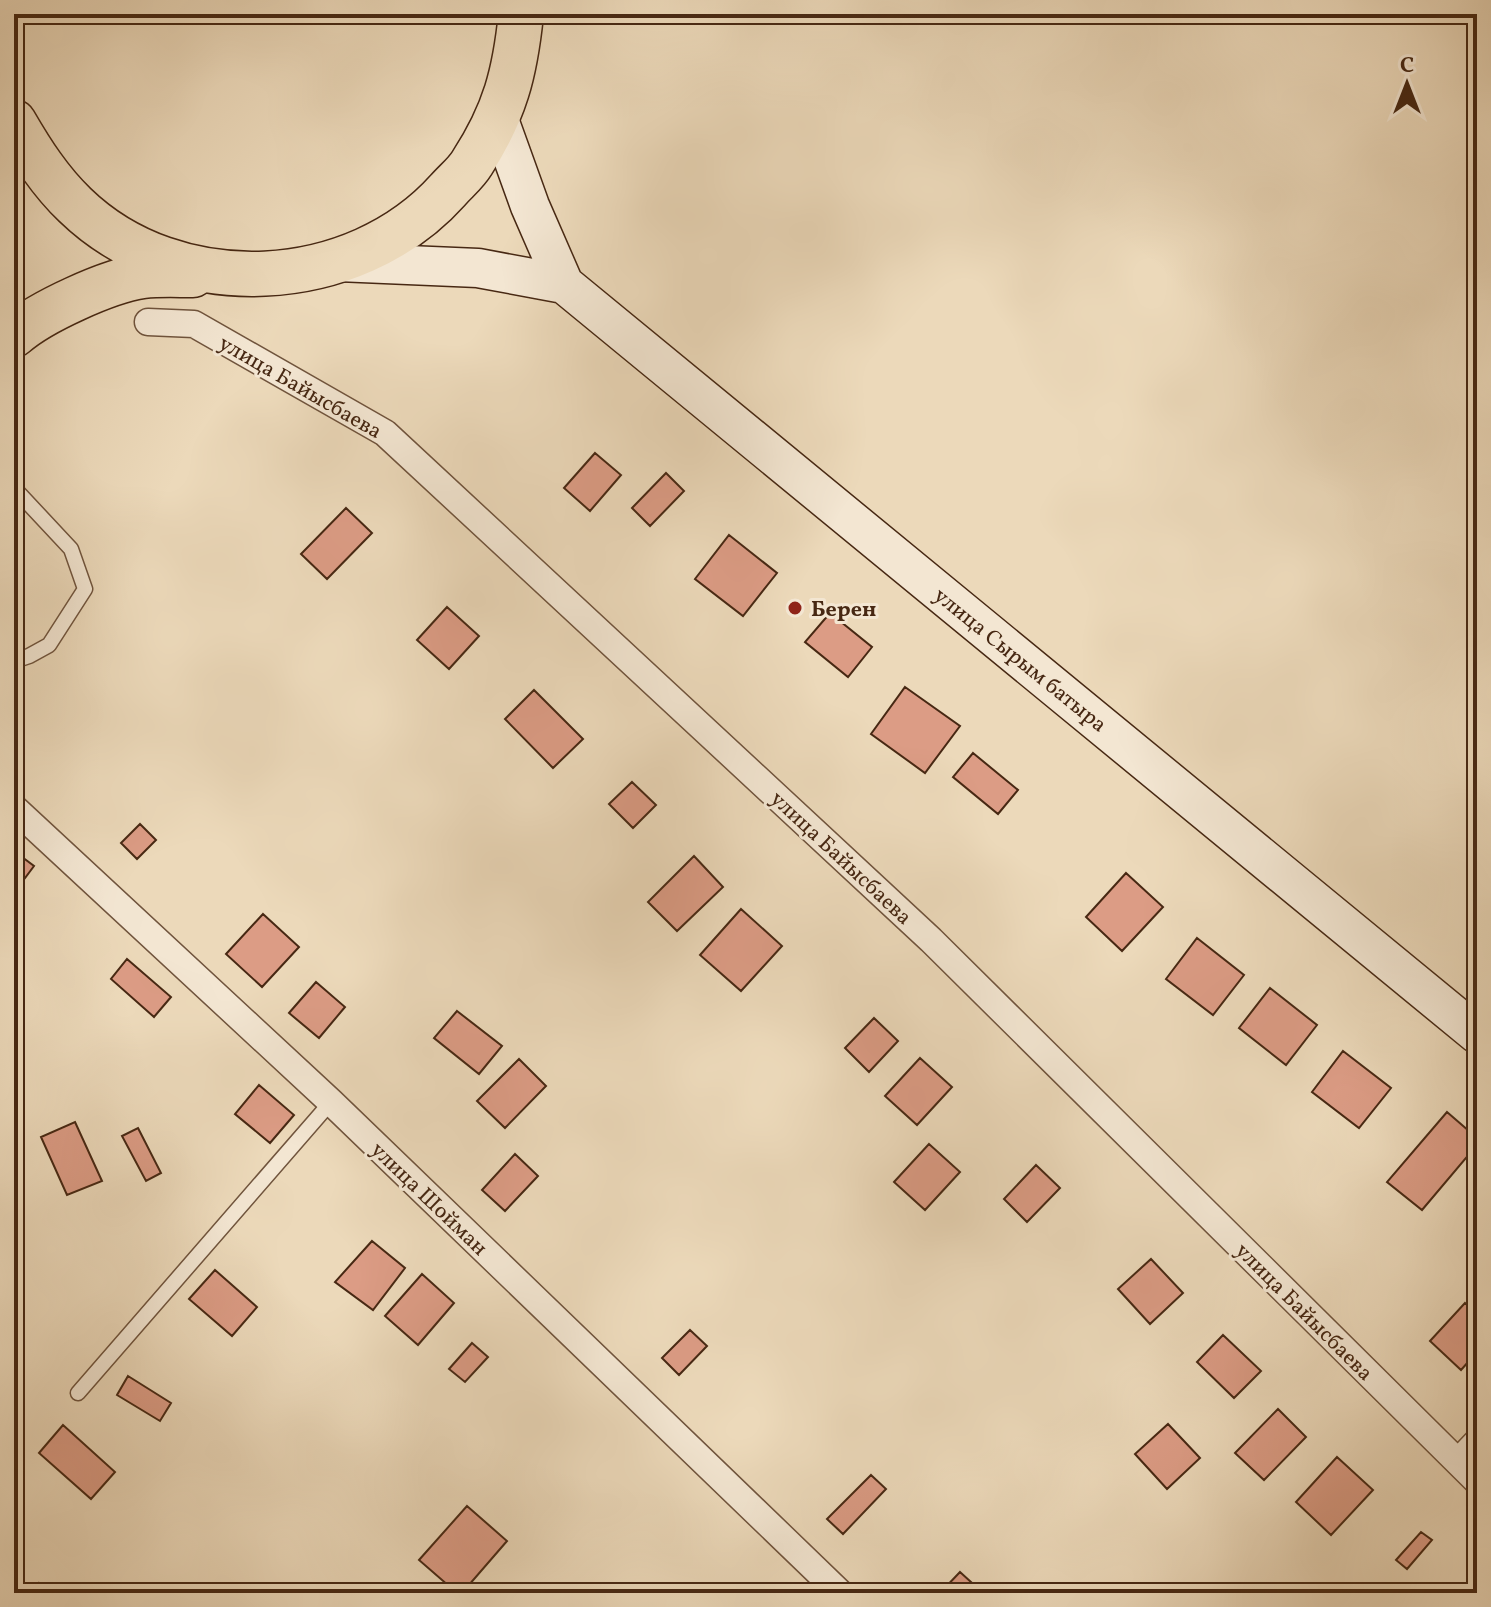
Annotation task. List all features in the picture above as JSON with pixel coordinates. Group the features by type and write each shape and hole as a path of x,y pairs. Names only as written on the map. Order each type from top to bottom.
{"highway":[{"path":"14,335 29,321 82,296 141,277 283,274 338,262 389,240 434,207 471,165 498,117 515,64 521,14"},
{"path":"14,122 40,166 67,197 122,240 173,262 227,274"}],"street":[{"name":"улица Сырым батыра","path":"498,117 530,206 564,284 1477,1034"},
{"name":"улица Сырым батыра","path":"338,262 478,268 564,284"},
{"name":"улица Байысбаева","path":"148,322 194,324 385,433 931,940 1477,1481"},
{"name":"улица Шойман","path":"14,808 331,1102 840,1593"},
{"path":"1458,1462 1477,1442"}],"lane":[{"path":"14,488 71,549 85,589 49,645 14,661"},
{"path":"78,1393 331,1102"}],"building":[{"path":"595,453 621,475 590,511 564,488"},
{"path":"666,473 684,491 650,526 632,508"},
{"path":"346,508 372,533 327,579 301,554"},
{"path":"729,535 777,573 743,616 695,579"},
{"path":"447,607 479,636 449,669 417,640"},
{"path":"830,613 872,647 848,677 805,642"},
{"path":"905,687 960,726 925,773 871,734"},
{"path":"534,690 583,739 553,768 505,719"},
{"path":"973,753 1018,790 998,814 953,777"},
{"path":"632,782 656,805 633,828 609,804"},
{"path":"140,824 156,840 137,859 121,843"},
{"path":"14,851 34,866 19,886 14,882"},
{"path":"694,856 723,887 677,931 648,902"},
{"path":"1126,873 1163,907 1122,951 1086,917"},
{"path":"741,909 782,946 741,991 700,955"},
{"path":"263,914 299,947 262,987 226,954"},
{"path":"1197,938 1244,975 1213,1015 1166,979"},
{"path":"127,959 171,997 154,1017 111,979"},
{"path":"316,982 345,1007 319,1038 289,1013"},
{"path":"1270,988 1317,1025 1286,1065 1239,1028"},
{"path":"457,1011 502,1046 479,1074 434,1038"},
{"path":"874,1018 898,1041 869,1072 845,1048"},
{"path":"1343,1051 1391,1088 1359,1128 1312,1092"},
{"path":"920,1058 952,1087 917,1125 885,1096"},
{"path":"519,1059 546,1086 505,1128 477,1101"},
{"path":"259,1085 294,1115 270,1143 235,1114"},
{"path":"1447,1112 1477,1138 1477,1145 1422,1210 1387,1182"},
{"path":"75,1122 102,1181 67,1195 41,1137"},
{"path":"138,1128 161,1173 146,1181 122,1136"},
{"path":"929,1144 960,1172 925,1210 894,1182"},
{"path":"515,1154 538,1176 505,1211 482,1190"},
{"path":"1036,1165 1060,1188 1027,1222 1004,1199"},
{"path":"372,1241 405,1268 373,1310 335,1282"},
{"path":"1151,1259 1183,1293 1150,1324 1118,1289"},
{"path":"215,1270 257,1307 232,1336 189,1299"},
{"path":"422,1274 454,1303 418,1345 385,1316"},
{"path":"1465,1303 1477,1314 1477,1352 1461,1370 1430,1341"},
{"path":"690,1330 707,1346 679,1375 662,1358"},
{"path":"1223,1335 1261,1371 1234,1398 1197,1362"},
{"path":"472,1343 488,1357 465,1382 449,1369"},
{"path":"128,1376 171,1403 160,1421 117,1395"},
{"path":"1278,1409 1306,1437 1264,1480 1235,1453"},
{"path":"1168,1424 1200,1458 1167,1489 1135,1454"},
{"path":"63,1425 115,1472 91,1499 39,1453"},
{"path":"1337,1457 1373,1490 1331,1535 1296,1502"},
{"path":"871,1475 886,1489 843,1534 827,1519"},
{"path":"467,1506 507,1541 462,1593 457,1593 419,1560"},
{"path":"1421,1532 1432,1540 1407,1569 1396,1560"},
{"path":"960,1572 983,1593 940,1593"},
{"path":"39,1583 52,1593 31,1593"}],"place":[{"name":"Берен","path":"795,608"}]}
